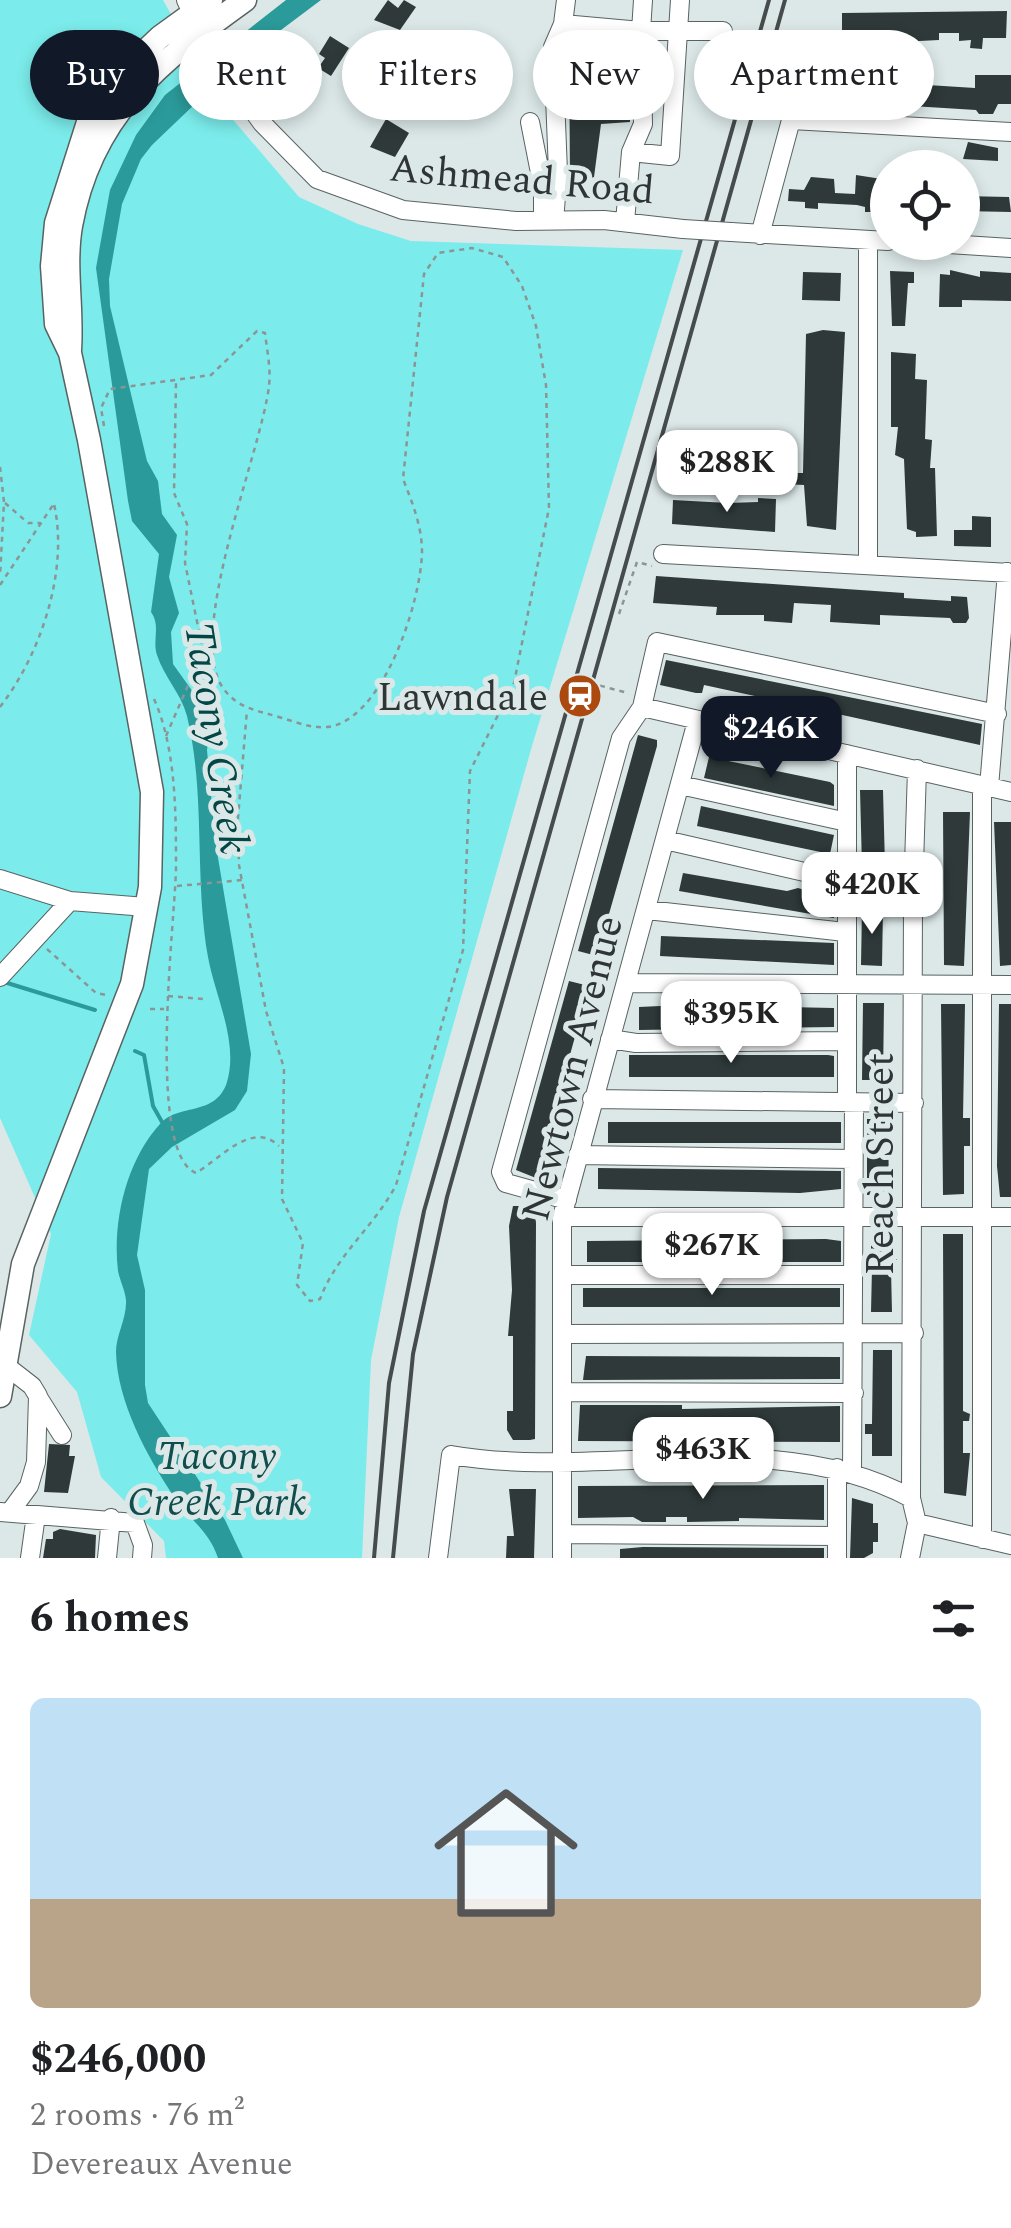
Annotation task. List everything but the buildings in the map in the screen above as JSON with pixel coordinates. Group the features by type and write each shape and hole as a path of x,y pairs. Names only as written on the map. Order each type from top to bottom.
{"main road":[{"path":"70,353 73,317 68,268 72,226 93,155 129,94 197,24 212,0"},
{"path":"0,1396 23,1264 132,984 146,907 152,792 70,353 56,324 52,266 56,223 70,168 89,119 126,69 197,24 245,0"}],"street":[{"path":"549,221 558,172 552,47 563,24 566,0"},
{"path":"641,30 643,0"},
{"path":"630,152 670,156 680,0"},
{"name":"Ashmead Road","path":"197,24 262,123 317,179 404,210 868,240"},
{"path":"563,24 630,30"},
{"path":"674,31 694,31"},
{"path":"624,222 630,152 643,120"},
{"path":"760,235 794,120 1011,132"},
{"path":"530,122 549,221"},
{"path":"868,240 868,564"},
{"path":"980,246 1011,248"},
{"path":"663,554 1009,572 997,714 986,786 981,984 986,1546"},
{"path":"997,714 657,642 643,699 621,738 502,1172 506,1183 564,1208 1011,1216"},
{"path":"643,699 697,721 1011,792"},
{"name":"Newtown Avenue","path":"562,1558 564,1208 697,721"},
{"path":"837,1558 854,1392 854,1159 844,984 847,754"},
{"name":"Reach Street","path":"908,1557 918,1524 912,1498 913,897 918,769"},
{"path":"680,785 847,822"},
{"path":"666,840 913,897"},
{"path":"0,879 70,901 146,907"},
{"path":"0,977 70,901"},
{"path":"647,910 845,932"},
{"path":"627,984 1011,985"},
{"path":"610,1038 636,1043 845,1040"},
{"path":"592,1099 914,1102"},
{"path":"578,1155 854,1159"},
{"path":"562,1274 853,1275"},
{"path":"562,1334 914,1333"},
{"path":"5,1365 32,1386 62,1436"},
{"path":"563,1392 854,1392"},
{"path":"5,1512 29,1486 36,1462 38,1396"},
{"path":"438,1558 452,1455 564,1462 788,1462 845,1471 912,1498"},
{"path":"5,1512 135,1523 143,1546 142,1558"},
{"path":"30,1558 36,1515"},
{"path":"107,1558 111,1518"},
{"path":"918,1524 986,1546 1011,1545"},
{"path":"563,1534 837,1536"}],"path":[{"path":"110,389 210,375 257,331 265,333 270,384 217,594 212,649 217,677 247,710 314,728 337,725 368,701 386,680 419,580 422,548 415,510 402,479 424,274 438,253 454,249 490,251 503,257 522,286 539,342 550,417 549,508 514,682 470,771 463,950 416,1123 382,1210 334,1265 320,1300 310,1301 297,1285 303,1244 282,1199 287,1098 284,1068 260,984 243,880 238,818 247,710"},
{"path":"166,738 204,651 185,564 186,524 174,493 175,379"},
{"path":"0,467 4,502 0,576"},
{"path":"4,502 28,522 41,523"},
{"path":"0,585 54,504 58,522 52,608 0,707"},
{"path":"619,614 636,562 659,568 663,554"},
{"path":"204,651 212,649"},
{"path":"571,678 632,694 634,689 643,699"},
{"path":"175,886 243,880"},
{"path":"32,941 72,968 96,994 110,996"},
{"path":"166,996 202,999"},
{"path":"150,1008 166,1009"},
{"path":"171,1110 184,1162 196,1173 244,1140 272,1139 282,1148"}],"green space":[{"name":"Tacony Creek Park","path":"0,0 163,0 180,30 179,120 233,120 299,197 358,224 411,241 683,250 532,746 399,1217 371,1360 362,1558 166,1558 164,1541 101,1477 77,1392 29,1335 51,1234 0,1118"}],"shaded area":[{"path":"286,0 321,0 281,30 248,30"},
{"path":"179,84 179,119 141,159 122,204 109,279 110,306 147,461 158,481 162,514 177,535 169,577 179,613 171,632 173,664 203,706 210,728 207,750 215,840 251,1054 247,1091 235,1110 172,1147 149,1169 137,1255 145,1290 148,1403 225,1520 243,1558 218,1558 210,1540 154,1465 128,1409 116,1352 126,1300 118,1271 117,1232 131,1173 160,1124 214,1100 222,1093 230,1067 225,1019 204,927 193,746 184,708 156,649 151,612 159,554 132,521 96,268 110,190 136,135 147,120 159,120 159,103"}],"waterway":[{"path":"4,982 95,1010"},
{"path":"135,1051 144,1055 153,1106 162,1122"}],"railway":[{"path":"374,1558 389,1383 424,1211 769,0"},
{"path":"393,1558 413,1354 447,1197 785,0"}],"place":[{"name":"Lawndale","path":"580,696"}],"water label":[{"name":"Tacony Creek","path":"218,738"}]}
